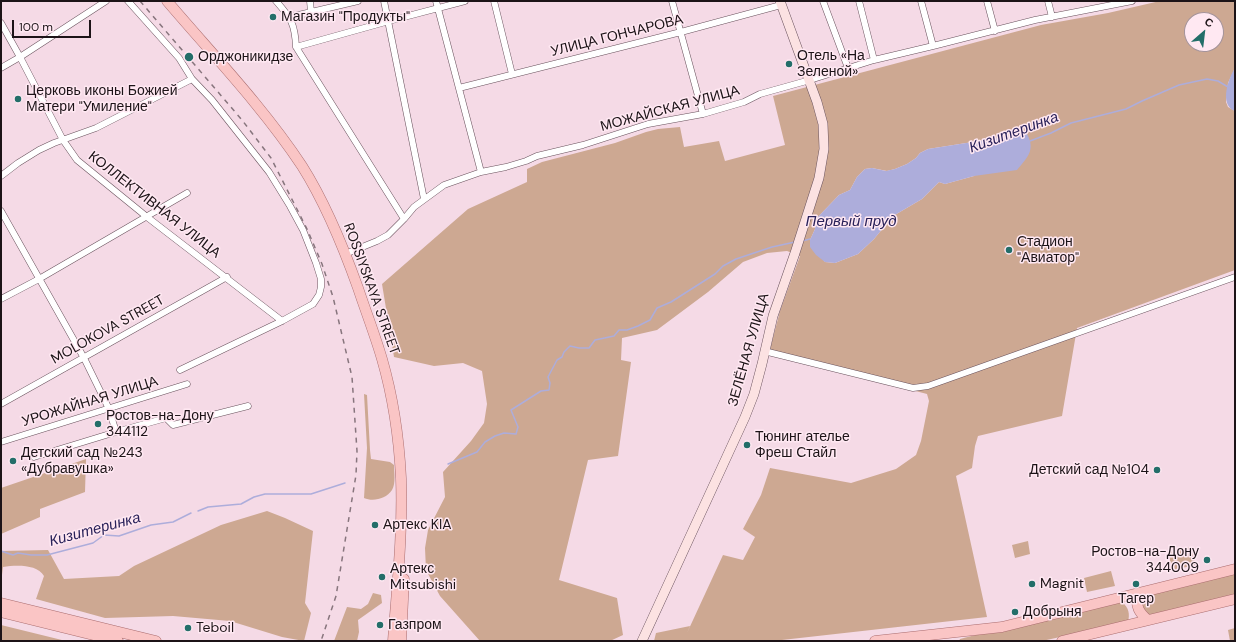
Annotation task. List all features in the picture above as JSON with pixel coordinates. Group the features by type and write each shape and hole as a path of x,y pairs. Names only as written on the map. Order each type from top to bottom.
{"main road":[{"name":"ROSSIYSKAYA STREET","path":"167,1 268,118 302,166 318,194 346,254 382,360 394,416 398,447 401,478 401,539 394,641"},
{"name":"ROSSIYSKAYA STREET","path":"174,1 271,116 306,164 322,191 350,252 387,358 399,415 406,478 406,540 401,641"},
{"path":"875,641 1002,627 1124,598 1235,569"},
{"path":"1138,594 1138,611 1148,620"},
{"path":"1124,598 1132,605 1135,613 1133,625"},
{"path":"1062,641 1133,625 1235,599"},
{"path":"1,603 156,641"},
{"path":"1,612 118,641"}],"street":[{"path":"1,68 106,1"},
{"path":"128,1 179,58 192,79 212,100 269,172 303,230 321,279 319,295 313,304 180,370"},
{"path":"276,1 290,17 295,29 296,47 404,219"},
{"path":"310,1 311,12"},
{"path":"290,17 357,1"},
{"path":"384,1 424,199"},
{"path":"436,1 481,172"},
{"path":"296,47 466,1"},
{"path":"494,1 512,74"},
{"path":"672,1 703,114"},
{"path":"823,1 848,68"},
{"path":"859,1 874,60"},
{"path":"921,1 933,46"},
{"path":"987,1 995,31"},
{"path":"1048,1 1052,17"},
{"name":"МОЖАЙСКАЯ УЛИЦА","path":"350,252 388,235 414,207 450,182 481,172 506,167 537,156 583,145 648,124 703,114 744,102 760,94 874,60 1035,20 1113,3 1132,1"},
{"name":"УЛИЦА ГОНЧАРОВА","path":"459,88 681,32 780,3"},
{"name":"ЗЕЛЁНАЯ УЛИЦА","path":"642,641 745,417 754,394 773,316 796,253 823,160 823,124 817,102 780,3"},
{"name":"КОЛЛЕКТИВНАЯ УЛИЦА","path":"1,23 63,140 78,160 147,217 282,320"},
{"path":"1,176 39,150 96,128 192,79"},
{"path":"1,299 39,279 187,193"},
{"path":"1,211 84,358 109,408 116,432"},
{"name":"MOLOKOVA STREET","path":"1,404 227,277"},
{"path":"764,351 913,388 928,386 1235,277"},
{"name":"УРОЖАЙНАЯ УЛИЦА","path":"1,442 187,384"},
{"path":"34,457 166,418 173,425 248,406"}],"shaded area":[{"path":"1160,1 1235,1 1235,68 1228,83 1226,102 1228,107 1235,111 1235,270 1077,328 1062,416 978,436 972,468 956,476 987,617 773,641 654,641 656,633 690,626 687,633 723,555 743,560 755,537 743,529 761,495 770,468 851,483 896,469 916,455 921,441 929,401 927,394 769,353 780,311 800,256 787,251 767,253 743,262 708,292 657,330 622,338 621,360 631,362 618,456 588,460 559,580 617,598 623,635 610,641 480,641 440,596 426,570 425,548 428,530 445,497 443,472 471,441 484,423 487,404 482,371 463,363 434,366 394,357 382,284 468,209 527,182 527,169 542,162 615,143 646,132 658,129 680,127 684,147 719,141 725,161 785,145 773,96 1041,25 1108,13","holes":["1022,133 974,176 945,184 939,182 922,199 893,216 874,239 858,254 835,263 825,262 810,240 815,229 816,219 839,195 850,190 857,177 865,169 872,168 887,171 907,164 916,158 920,153 928,149"]},
{"path":"364,394 367,395 371,459 390,462 394,465 394,481 392,490 383,498 375,500 364,498 367,448"},
{"path":"86,459 85,492 40,509 40,517 1,534 1,488"},
{"path":"267,511 313,531 305,603 311,613 304,641 282,637 230,621 173,616 105,618 36,599 44,576 36,569 26,566 3,567 1,583 1,551 48,550 64,579 119,576 134,566 221,525"},
{"path":"1028,541 1030,554 1015,558 1012,545"},
{"path":"1191,547 1196,565 1172,570 1168,551"},
{"path":"1111,571 1115,586 1087,592 1084,578"},
{"path":"1235,574 1235,595 1149,617 1142,607 1144,596"},
{"path":"373,593 381,595 382,603 358,620 359,632 357,641 334,641 347,607 361,609 368,604"},
{"path":"1122,602 1128,611 1128,622 1042,641 959,641 960,639 979,634"},
{"path":"1,625 66,641 1,641"},
{"path":"1235,628 1235,641 1230,641 1228,630"}],"water":[{"path":"1235,68 1235,111 1230,108 1227,103 1226,91"},
{"name":"Первый пруд","path":"1022,133 1027,134 1031,145 1027,158 1017,170 974,176 945,184 939,182 922,199 893,216 874,239 858,254 835,263 825,262 816,255 810,247 810,240 815,229 816,219 839,195 850,190 857,177 865,169 872,168 886,171 895,169 907,164 916,158 920,153 928,149"}],"waterway":[{"name":"Кизитеринка","path":"1030,141 1071,123 1126,109 1179,85 1207,79 1218,81 1228,87"},
{"path":"802,241 810,239"},
{"name":"Кизитеринка","path":"448,464 477,452 485,442 495,436 504,433 516,434 518,427 511,410 541,391 549,390 550,383 548,377 557,360 562,357 564,352 570,346 589,348 595,340 614,336 619,330 627,330 638,326 650,320 657,308 671,302 715,274 723,266 736,259 772,247 795,242"},
{"name":"Кизитеринка","path":"198,511 208,507 241,504 254,497 265,494 311,494 345,483"},
{"name":"Кизитеринка","path":"1,551 13,555 18,553 47,555 93,543 104,535 119,536 151,525 173,522 191,513"}],"railway":[{"path":"140,1 242,120 271,158 307,229 322,264 333,297 352,377 357,451 356,475 336,596 321,641"}],"place":[{"name":"Магазин \"Продукты\"","path":"273,17"},
{"name":"Орджоникидзе","path":"189,57"},
{"name":"Отель «На Зеленой»","path":"789,64"},
{"name":"Церковь иконы Божией Матери \"Умиление\"","path":"18,99"},
{"name":"Стадион \"Авиатор\"","path":"1009,250"},
{"name":"Ростов-на-Дону 344112","path":"98,424"},
{"name":"Тюнинг ателье Фреш Стайл","path":"747,445"},
{"name":"Детский сад №243 «Дубравушка»","path":"13,461"},
{"name":"Детский сад №104","path":"1157,470"},
{"name":"Артекс KIA","path":"375,525"},
{"name":"Ростов-на-Дону 344009","path":"1207,560"},
{"name":"Артекс Mitsubishi","path":"382,577"},
{"name":"Magnit","path":"1032,584"},
{"name":"Тагер","path":"1136,584"},
{"name":"Добрыня","path":"1015,612"},
{"name":"Газпром","path":"380,625"},
{"name":"Teboil","path":"188,628"}]}
